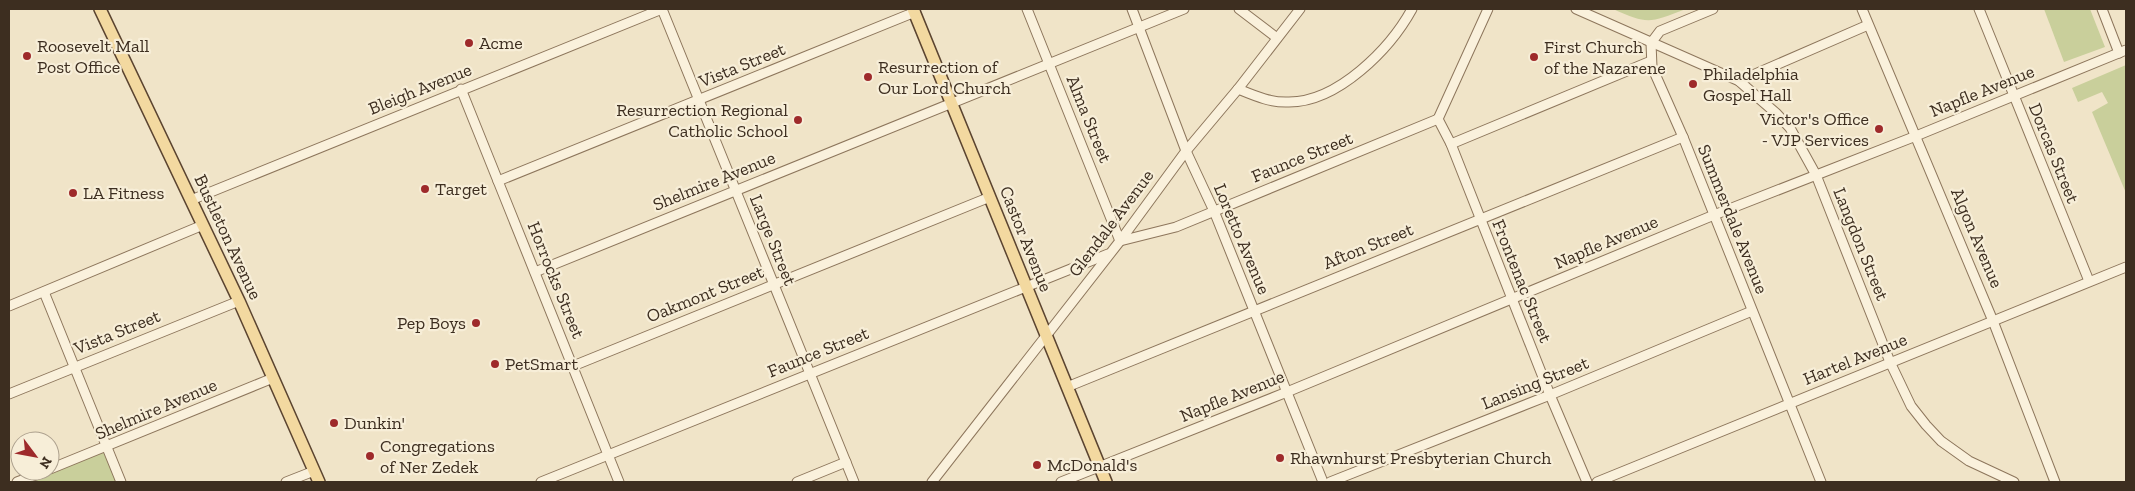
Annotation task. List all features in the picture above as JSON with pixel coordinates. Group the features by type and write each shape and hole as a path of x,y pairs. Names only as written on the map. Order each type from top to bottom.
{"main road":[{"name":"Bustleton Avenue","path":"100,9 238,301 319,482"},
{"name":"Castor Avenue","path":"914,10 1106,482"}],"street":[{"name":"Bleigh Avenue","path":"191,200 662,9"},
{"name":"Large Street","path":"662,9 773,284 811,372 854,482"},
{"name":"Alma Street","path":"1027,9 1120,241"},
{"name":"Loretto Avenue","path":"1132,9 1186,150 1214,210 1323,482"},
{"name":"Shelmire Avenue","path":"535,272 1184,9"},
{"path":"1239,9 1277,38"},
{"name":"Glendale Avenue","path":"932,482 1120,241 1186,150 1238,89 1300,9"},
{"path":"1238,89 1269,101 1290,103 1337,88 1360,71 1390,42 1412,9"},
{"path":"1438,119 1488,9"},
{"path":"1576,9 1651,43 1660,31 1713,9"},
{"name":"Algon Avenue","path":"1862,9 1993,321 2055,482"},
{"name":"Dorcas Street","path":"1979,9 2089,281"},
{"path":"2102,9 2123,51"},
{"name":"Vista Street","path":"498,181 699,100 914,10"},
{"path":"1739,81 1868,25"},
{"name":"Summerdale Avenue","path":"1651,43 1651,61 1821,482"},
{"name":"Langdon Street","path":"1651,43 1739,81 1790,128 1816,175 1890,362 1912,406 1926,426 1941,441 1969,461 2014,482"},
{"name":"Napfle Avenue","path":"1061,482 1287,392 1714,215 1916,136 2123,51"},
{"path":"1450,144 1642,67 1651,61"},
{"name":"Horrocks Street","path":"461,89 619,482"},
{"name":"Frontenac Street","path":"1438,119 1450,144 1550,395 1587,482"},
{"name":"Faunce Street","path":"1120,241 1176,227 1438,119"},
{"name":"Afton Street","path":"1067,387 1683,137"},
{"name":"Oakmont Street","path":"573,366 990,197"},
{"path":"9,306 202,225"},
{"name":"Faunce Street","path":"541,482 1108,254"},
{"name":"Hartel Avenue","path":"1597,482 2126,267"},
{"path":"44,292 121,482"},
{"name":"Vista Street","path":"9,394 238,301"},
{"name":"Lansing Street","path":"1330,482 1550,395 1752,311"},
{"name":"Shelmire Avenue","path":"60,465 273,378"},
{"path":"797,482 846,462"},
{"path":"286,482 314,471"}],"green space":[{"path":"1613,9 1686,9 1656,19 1642,20"},
{"path":"2044,9 2090,9 2105,47 2064,62"},
{"path":"2126,65 2126,193 2092,112 2108,103 2102,92 2078,102 2072,88"},
{"path":"107,447 121,482 17,482 60,481 60,465"}],"place":[{"name":"Acme","path":"469,43"},
{"name":"Roosevelt Mall Post Office","path":"27,56"},
{"name":"First Church of the Nazarene","path":"1534,57"},
{"name":"Resurrection of Our Lord Church","path":"868,77"},
{"name":"Philadelphia Gospel Hall","path":"1693,84"},
{"name":"Resurrection Regional Catholic School","path":"798,120"},
{"name":"Victor's Office - VJP Services","path":"1879,129"},
{"name":"Target","path":"425,189"},
{"name":"LA Fitness","path":"73,193"},
{"name":"Pep Boys","path":"476,323"},
{"name":"PetSmart","path":"495,364"},
{"name":"Dunkin'","path":"334,423"},
{"name":"Congregations of Ner Zedek","path":"370,456"},
{"name":"Rhawnhurst Presbyterian Church","path":"1280,458"},
{"name":"McDonald's","path":"1037,465"}]}
